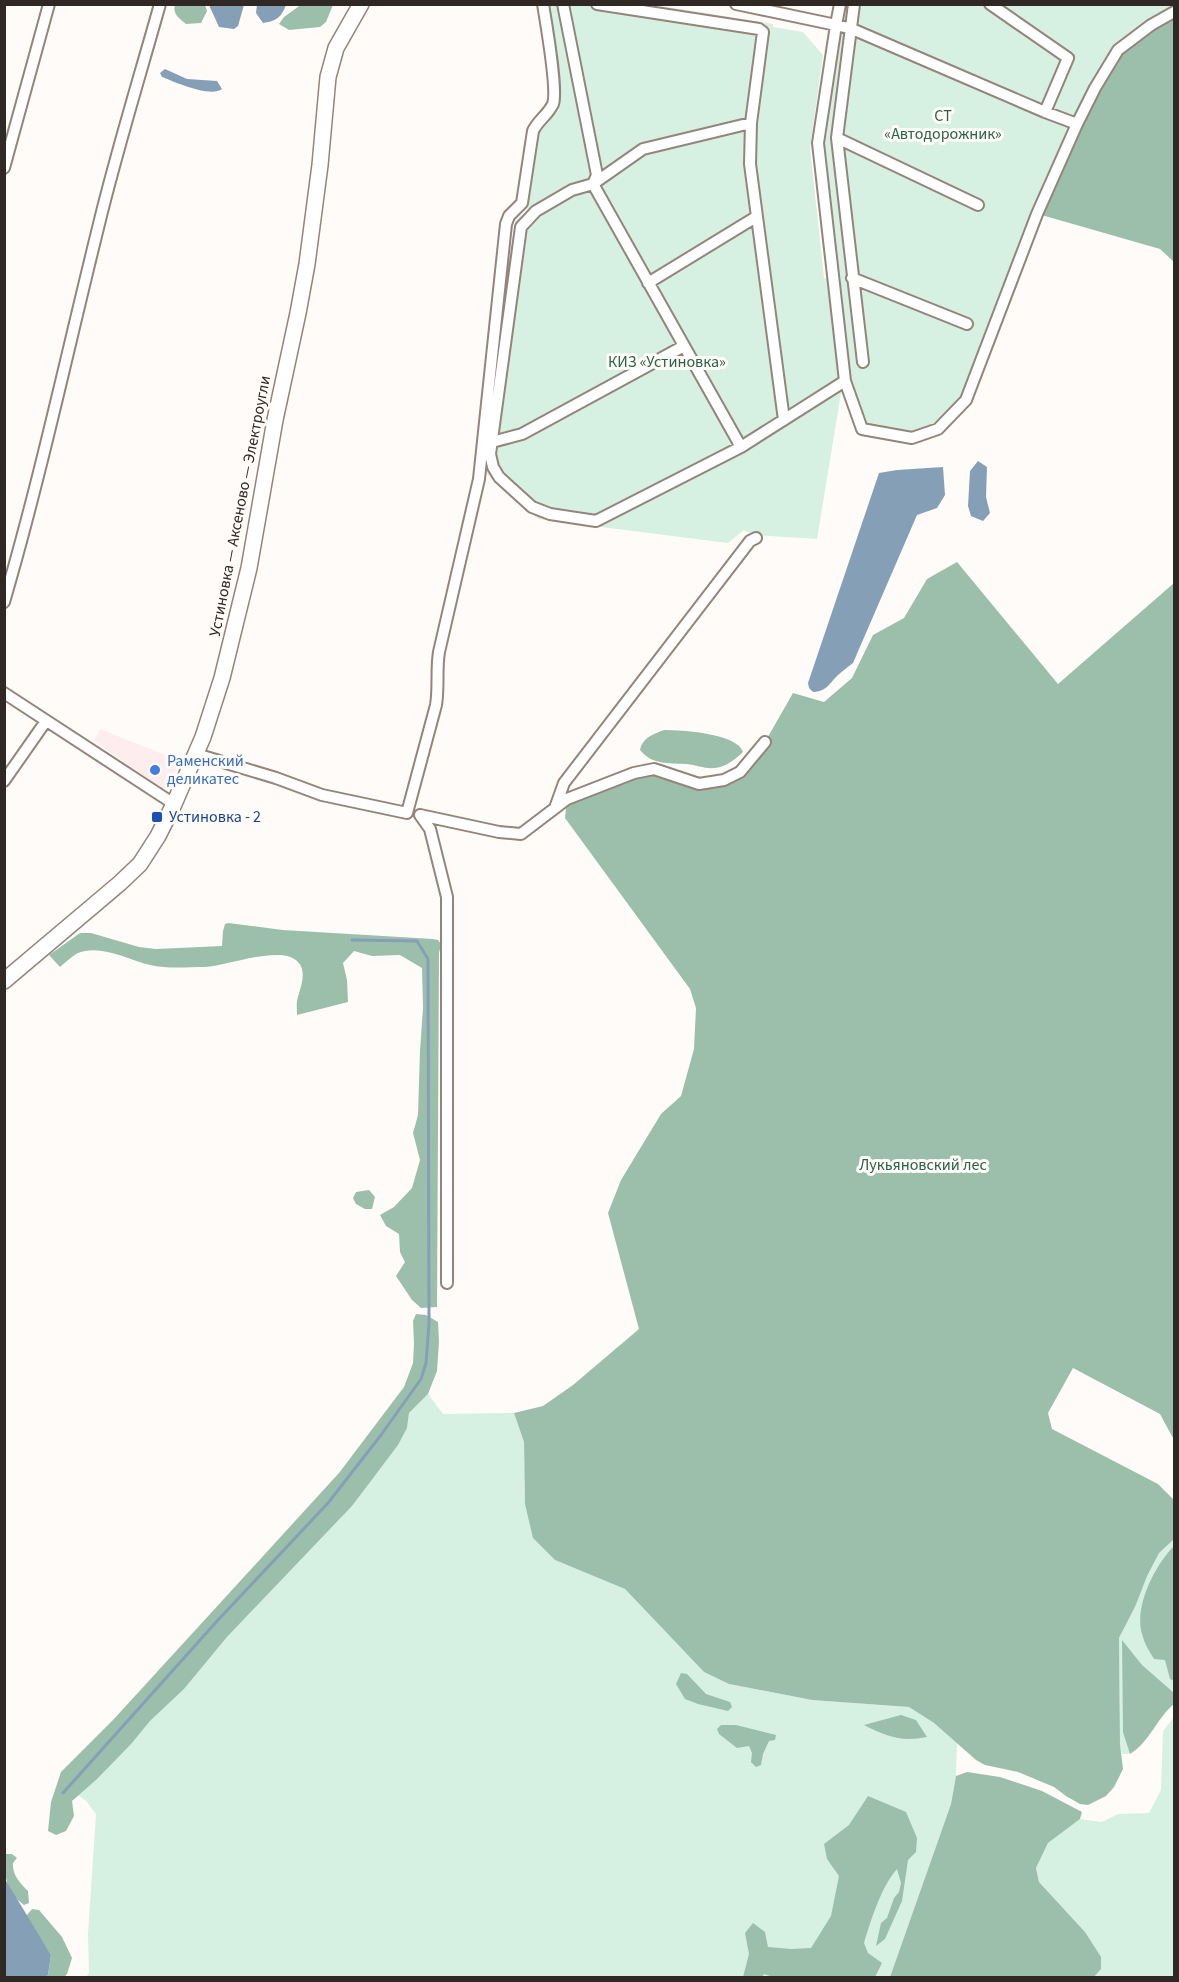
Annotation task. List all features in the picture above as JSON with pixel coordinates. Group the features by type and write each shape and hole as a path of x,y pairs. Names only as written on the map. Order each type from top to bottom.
{"main road":[{"name":"Устиновка — Аксеново — Электроугли","path":"4,981 120,884 140,864 158,836 196,754 222,678 249,568 275,420 307,264 320,165 328,77 336,48 361,4"}],"street":[{"path":"4,168 49,4"},
{"path":"4,602 59,393 98,226 160,4"},
{"path":"407,813 436,705 438,693 436,669 439,652 479,479 506,224 509,216 522,203 533,131 537,122 552,105 555,95 543,4"},
{"path":"563,4 597,175 593,184"},
{"path":"597,4 759,29 763,32 751,123 750,164 784,420"},
{"path":"735,4 852,29 1077,124"},
{"path":"840,4 818,143 845,381 862,429 912,438 938,429 966,400 1037,214 1077,124 1118,50 1151,25 1174,12"},
{"path":"854,4 837,138 863,363"},
{"path":"990,4 1068,58 1046,112"},
{"path":"751,123 644,149 593,184 572,190 536,211 520,228 490,454 493,467 499,477 532,507 550,514 596,521 741,447 845,381"},
{"path":"837,138 978,205"},
{"path":"593,184 741,447"},
{"path":"648,284 756,217"},
{"path":"852,278 967,324"},
{"path":"492,442 522,434 684,346"},
{"path":"554,808 564,783 750,541 756,538"},
{"path":"4,693 174,804"},
{"path":"4,780 46,721"},
{"path":"196,754 276,778 322,795 499,832 521,834 567,799 634,773 654,769 699,784 724,780 740,772 765,742"},
{"path":"420,815 430,829 447,897 447,1283"}],"shaded area":[{"path":"100,729 180,761 167,791 94,741"}],"green space":[{"path":"302,4 333,5 326,22 320,27 289,30 279,24 284,17"},
{"path":"175,5 205,5 207,11 201,23 186,24 176,14"},
{"name":"КИЗ «Устиновка»","path":"547,5 655,5 773,24 773,27 803,32 823,55 810,148 824,278 828,279 841,393 817,539 753,535 744,530 728,543 538,519 485,472 503,304 515,221 527,211 539,132 559,110"},
{"name":"СТ «Автодорожник»","path":"840,5 1174,5 1174,9 1094,88 966,400 938,429 912,438 862,429 847,387 818,143"},
{"path":"1174,17 1174,262 1160,249 1038,214 1086,111 1119,51 1152,26"},
{"name":"Лукьяновский лес","path":"957,562 1058,684 1174,583 1174,1440 1160,1414 1073,1368 1048,1413 1052,1429 1158,1484 1174,1500 1174,1539 1159,1553 1119,1638 1120,1744 1123,1769 1114,1787 1106,1796 1088,1805 1080,1804 1054,1787 1018,1772 985,1765 976,1760 934,1723 909,1707 812,1700 729,1684 704,1672 625,1589 555,1560 533,1538 525,1504 524,1442 514,1413 543,1406 573,1385 639,1329 608,1213 621,1180 661,1114 681,1096 694,1049 696,1008 690,989 565,818 567,799 654,769 699,784 724,780 765,742 793,693 824,702 852,678 873,635 904,618 927,579"},
{"path":"664,730 695,732 720,737 739,746 743,752 726,765 715,768 655,761 640,750 641,746 649,737"},
{"path":"225,924 283,930 433,939 438,940 441,944 439,953 437,1307 421,1308 412,1300 396,1276 405,1262 400,1252 399,1234 386,1226 380,1215 394,1207 412,1188 420,1160 413,1133 418,1115 423,1008 422,968 400,955 372,956 354,951 343,963 347,980 348,1002 297,1015 297,1001 303,974 298,962 290,957 267,955 215,966 170,967 150,965 96,950 78,953 60,967 49,955 80,933 91,933 139,947 156,949 222,946 223,931"},
{"path":"369,1190 375,1197 372,1209 365,1209 356,1204 353,1198 356,1192"},
{"path":"416,1314 426,1315 438,1322 437,1371 428,1394 409,1413 407,1428 398,1445 352,1506 227,1637 184,1689 150,1721 97,1779 72,1801 74,1816 66,1831 56,1835 48,1831 51,1802 61,1772 113,1720 339,1473 404,1387 413,1363 413,1321"},
{"path":"428,1394 443,1414 514,1413 524,1442 525,1504 555,1560 625,1589 704,1672 729,1684 812,1700 909,1707 934,1723 957,1743 956,1776 951,1804 890,1977 86,1977 89,1973 88,1934 96,1814 78,1795 184,1689 227,1637 352,1506 407,1428 409,1413"},
{"path":"1174,1536 1174,1699 1135,1747 1128,1754 1122,1754 1119,1638 1135,1607 1153,1552"},
{"path":"1174,1546 1174,1681 1170,1679 1165,1660 1154,1659 1145,1643 1140,1626 1147,1588 1160,1564"},
{"path":"1122,1640 1142,1665 1174,1693 1174,1704 1142,1744 1130,1754 1123,1732"},
{"path":"681,1673 687,1674 706,1694 730,1702 732,1707 728,1711 685,1699 676,1684"},
{"path":"901,1715 916,1720 927,1737 910,1739 895,1737 864,1725"},
{"path":"1174,1717 1174,1977 1094,1977 1101,1969 1085,1932 1039,1882 1036,1868 1048,1843 1080,1819 1102,1822 1118,1814 1149,1813 1161,1790 1163,1731"},
{"path":"721,1725 736,1725 776,1735 775,1740 769,1741 761,1765 756,1767 751,1762 752,1753 749,1746 737,1748 719,1734 717,1729"},
{"path":"967,1772 1000,1777 1042,1791 1082,1812 1080,1819 1048,1843 1036,1868 1039,1882 1085,1932 1101,1957 1101,1969 1094,1977 890,1977 951,1804 956,1776"},
{"path":"868,1796 906,1812 917,1838 916,1852 908,1860 902,1901 885,1939 876,1946 881,1923 887,1918 894,1898 899,1892 901,1883 897,1869 881,1894 864,1943 868,1953 882,1963 875,1977 776,1978 764,1974 762,1977 743,1977 749,1954 745,1933 753,1923 765,1932 768,1947 811,1948 831,1916 839,1876 827,1859 824,1844 849,1825"},
{"path":"4,1854 12,1854 17,1858 13,1863 15,1875 28,1891 29,1903 24,1905 10,1889"},
{"path":"32,1909 39,1910 62,1937 72,1958 64,1977 45,1977 48,1975 51,1955 26,1916"}],"water":[{"path":"257,4 286,5 277,18 263,23 256,13"},
{"path":"209,5 244,5 238,26 234,29 219,27"},
{"path":"165,69 187,79 217,81 222,89 209,92 184,85 162,77 160,73"},
{"path":"978,461 987,467 986,497 990,513 983,521 971,516 968,506 970,471"},
{"path":"943,467 945,495 937,508 917,515 853,663 824,689 813,692 808,683 879,473"},
{"path":"5,1879 51,1955 48,1975 45,1977 5,1977"}],"waterway":[{"path":"63,1793 218,1620 328,1503 421,1379 426,1363 429,1324 428,959 417,941 352,940"}],"place":[{"name":"Раменский деликатес","path":"155,770"},
{"name":"Устиновка - 2","path":"157,817"}]}
